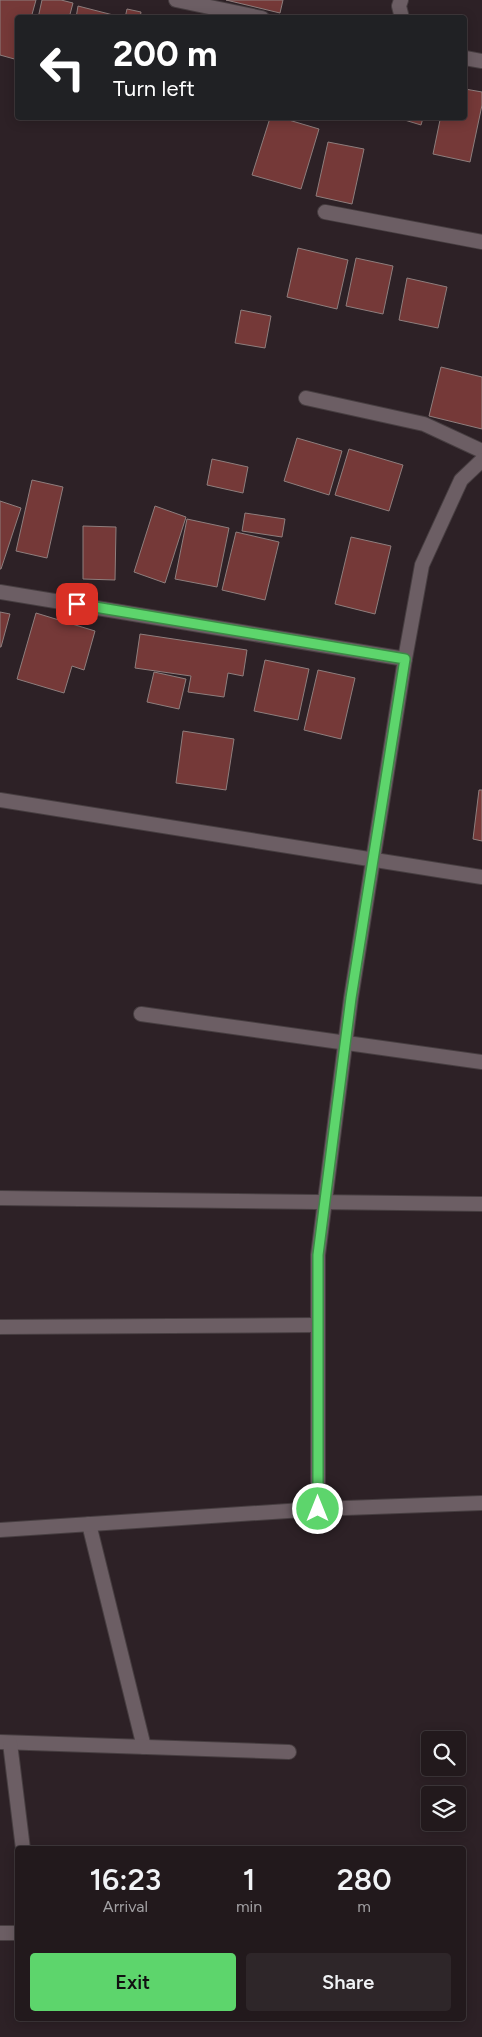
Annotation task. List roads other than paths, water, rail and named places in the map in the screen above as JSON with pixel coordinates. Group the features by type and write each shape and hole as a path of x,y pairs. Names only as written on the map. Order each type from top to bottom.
{"street":[{"path":"401,0 399,6 401,15"},
{"path":"183,1 248,15"},
{"path":"467,58 482,61"},
{"path":"325,212 482,242"},
{"path":"306,398 424,424 482,451"},
{"path":"318,1509 318,1255 345,1042 405,659 422,565 461,480 482,460"},
{"path":"0,592 405,659"},
{"path":"0,800 374,859 482,878"},
{"path":"141,1014 482,1062"},
{"path":"0,1198 482,1204"},
{"path":"0,1327 318,1325"},
{"path":"0,1530 318,1509 482,1504"},
{"path":"89,1524 144,1747"},
{"path":"22,1846 5,1742 289,1752"},
{"path":"0,1933 15,1933"}]}
